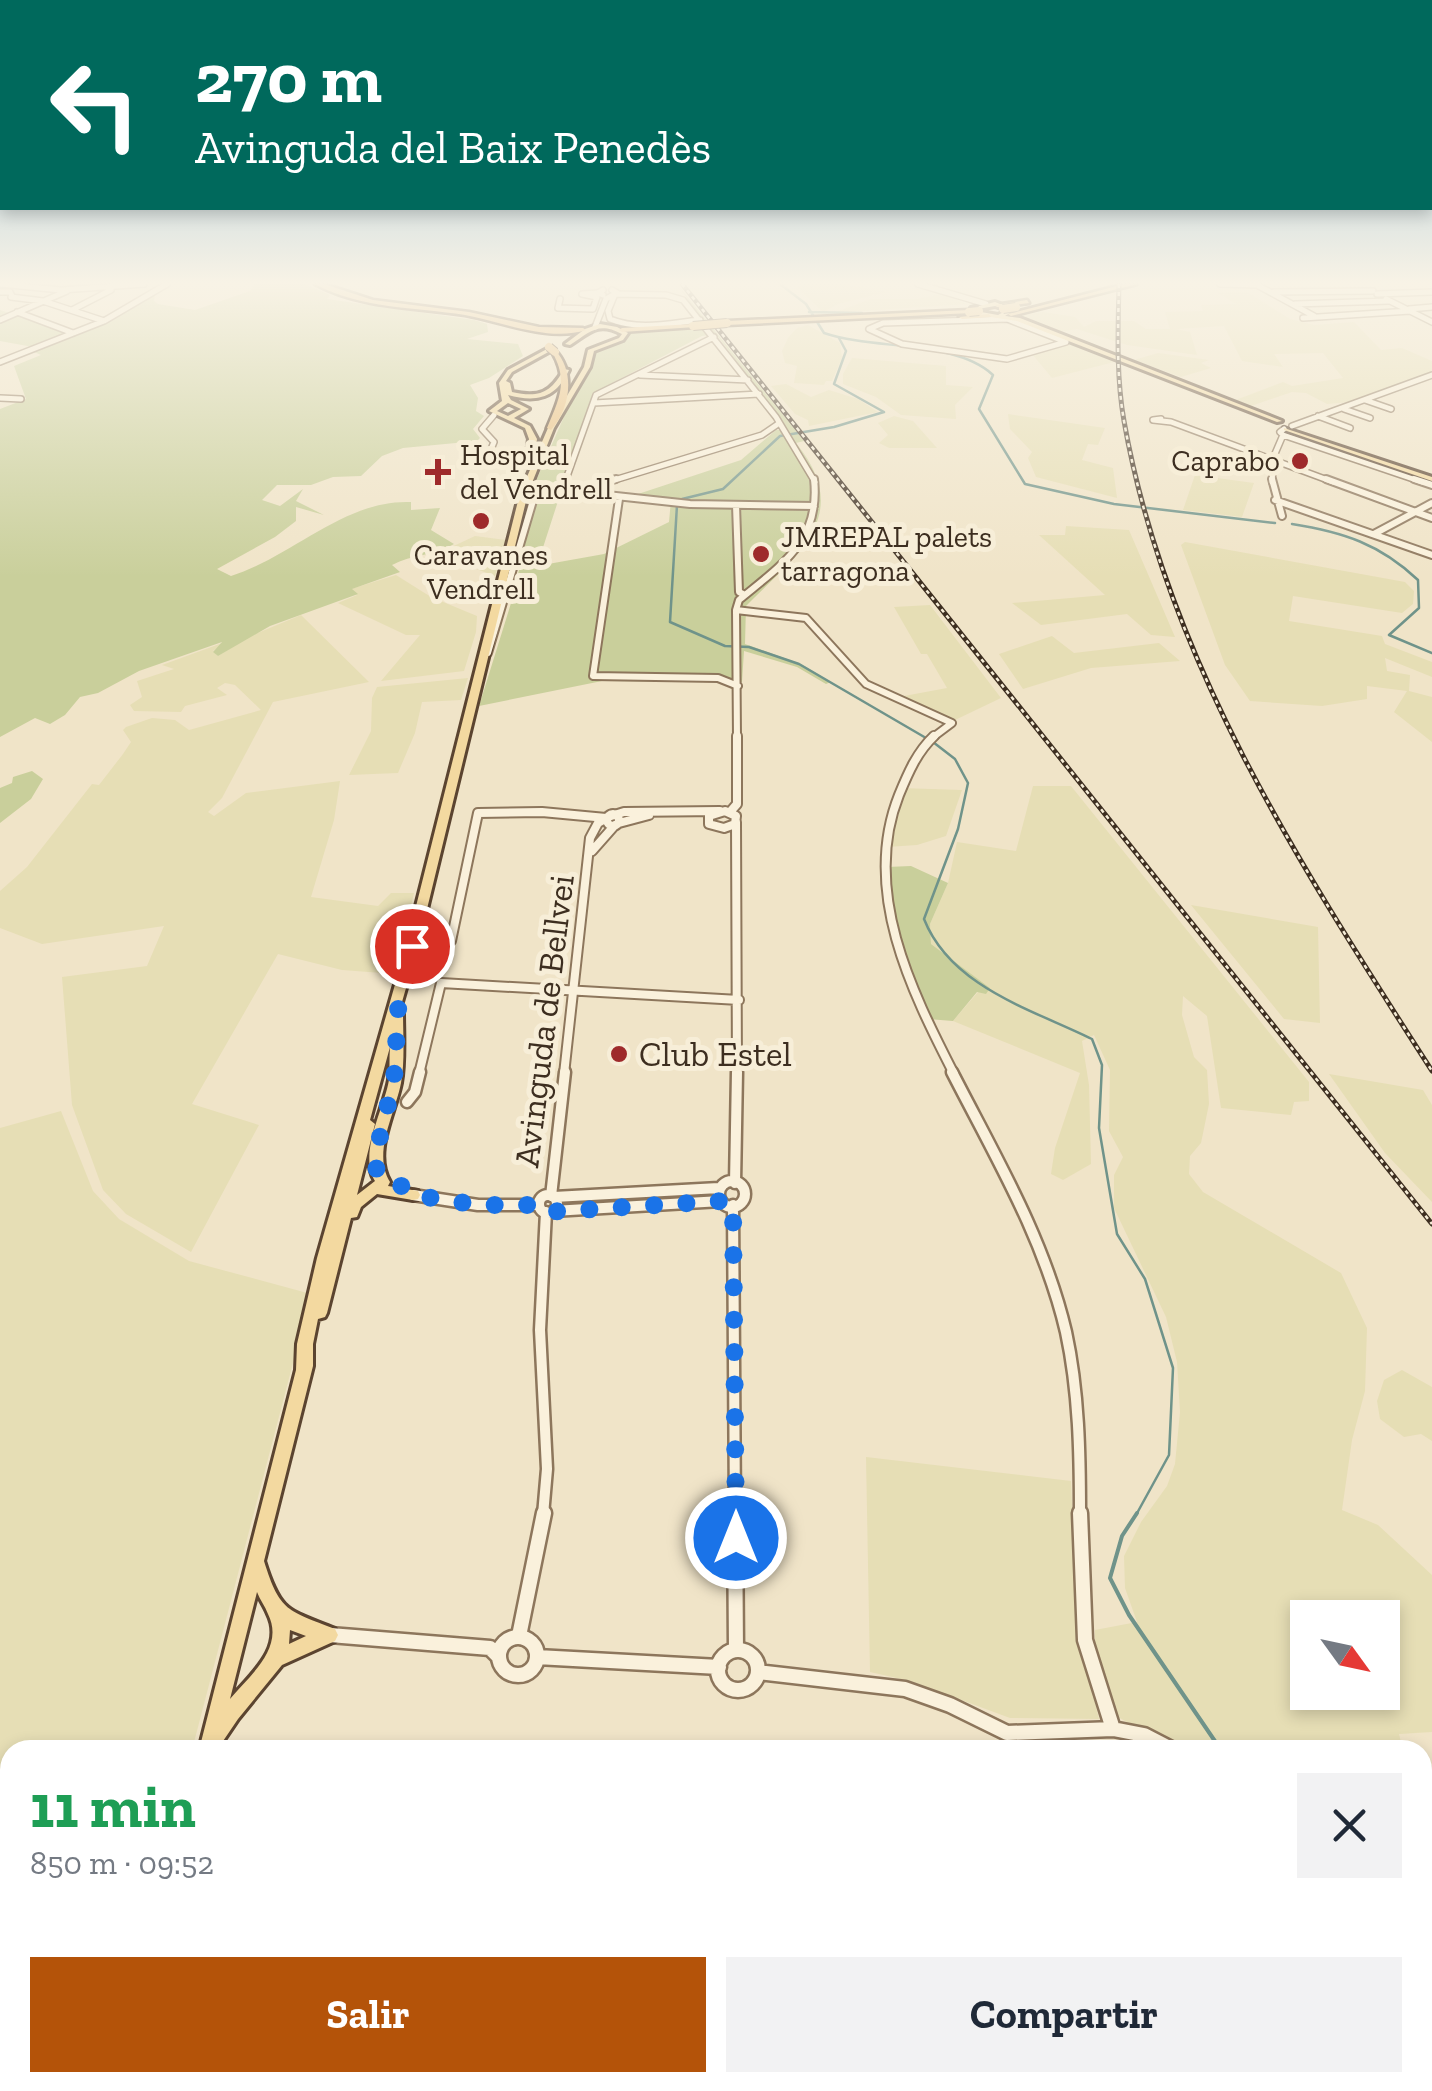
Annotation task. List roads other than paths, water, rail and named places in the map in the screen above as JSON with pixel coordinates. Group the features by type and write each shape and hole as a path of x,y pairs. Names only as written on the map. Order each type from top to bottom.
{"highway":[{"path":"552,428 567,382"}],"main road":[{"path":"502,406 506,402 503,382"},
{"path":"499,417 526,412 504,391 505,382"},
{"path":"508,382 509,393 530,397 556,390 560,382"},
{"path":"304,1370 324,1258 364,1106 399,995 530,477 579,382"},
{"path":"1182,382 1282,426 1432,482"},
{"path":"516,405 492,410 499,417 524,423 533,440 530,477"},
{"path":"377,1182 375,1157 394,1080 399,995"},
{"path":"210,1740 398,1012"},
{"path":"364,1106 354,1181 363,1189 377,1182 413,1195"},
{"path":"324,1258 354,1181"},
{"path":"338,1242 354,1204 377,1182"},
{"path":"255,1559 264,1591 278,1612 291,1624 328,1635"},
{"path":"276,1659 282,1635 278,1612"},
{"path":"214,1740 231,1712 276,1659 328,1635"}],"street":[{"path":"622,382 607,388 594,402 563,488 572,492 762,435 778,424"},
{"path":"735,848 712,826 709,816 737,804 736,610 744,595 795,554 814,506 815,482 796,446 749,382"},
{"path":"1318,416 1415,382"},
{"path":"594,402 759,394"},
{"path":"1,397 21,399"},
{"path":"1282,426 1366,400 1391,409"},
{"path":"1344,409 1370,418"},
{"path":"1318,416 1350,428"},
{"path":"489,454 494,442 481,432 499,417"},
{"path":"1163,420 1432,518"},
{"path":"1282,426 1269,460 1275,500 1282,516"},
{"path":"1282,426 1432,482"},
{"path":"470,710 500,620 531,498 543,490 678,504 814,506"},
{"path":"619,499 593,676 738,677"},
{"path":"1275,500 1432,556"},
{"path":"1374,534 1432,504"},
{"path":"736,505 739,592 744,595"},
{"path":"736,610 806,618 866,684 952,723 927,739 890,802 882,859 915,999 1004,1170 1056,1287 1070,1352 1084,1632 1112,1729"},
{"path":"728,678 738,677"},
{"path":"413,1195 478,1205 546,1209 727,1203 746,1195 736,1183 740,1000 736,822 725,812 624,812 606,818"},
{"path":"450,941 478,813 618,816 617,824 657,812"},
{"path":"681,813 712,826 728,828 736,822"},
{"name":"Avinguda de Bellvei","path":"519,1636 543,1519 548,1468 540,1330 546,1209 558,1203 553,1196 593,830 606,818"},
{"name":"Avinguda de Bellvei","path":"591,854 617,824"},
{"path":"407,1102 415,1092 440,984 740,1000"},
{"path":"546,1209 542,1197 720,1188 736,1183"},
{"path":"720,1188 727,1203 736,1650"},
{"path":"328,1635 490,1648 502,1668 514,1675 527,1672 537,1657 535,1644 519,1636 506,1642 498,1656"},
{"path":"736,1650 754,1658 758,1672 748,1687 736,1689 721,1680 718,1666 724,1655 736,1650"},
{"path":"537,1657 718,1666"},
{"path":"758,1672 905,1689 950,1704 1007,1733 1112,1729 1154,1740"}],"waterway":[{"path":"682,499 723,489 780,436 834,427 884,412 835,382"},
{"path":"990,382 979,409 1025,484 1114,504 1275,523"},
{"path":"677,505 670,622 725,646 749,647 799,664 926,738"},
{"path":"1292,524 1360,542 1389,557 1418,580 1419,608 1389,635 1432,653"},
{"path":"933,742 955,759 968,783 958,829 924,919 936,942 953,962 995,993 1092,1039 1102,1065 1099,1128 1117,1234 1145,1279 1173,1368 1169,1455 1136,1515"},
{"path":"1137,1513 1122,1536 1110,1578 1129,1615 1214,1740"}],"railway":[{"path":"760,382 1432,1224"},
{"path":"1120,382 1124,421 1144,509 1172,595 1206,679 1289,840 1432,1071"}],"place":[{"name":"Caprabo","path":"1300,461"},
{"name":"Hospital del Vendrell","path":"438,472"},
{"name":"Caravanes Vendrell","path":"481,521"},
{"name":"JMREPAL palets tarragona","path":"761,554"},
{"name":"Club Estel","path":"619,1054"}]}
